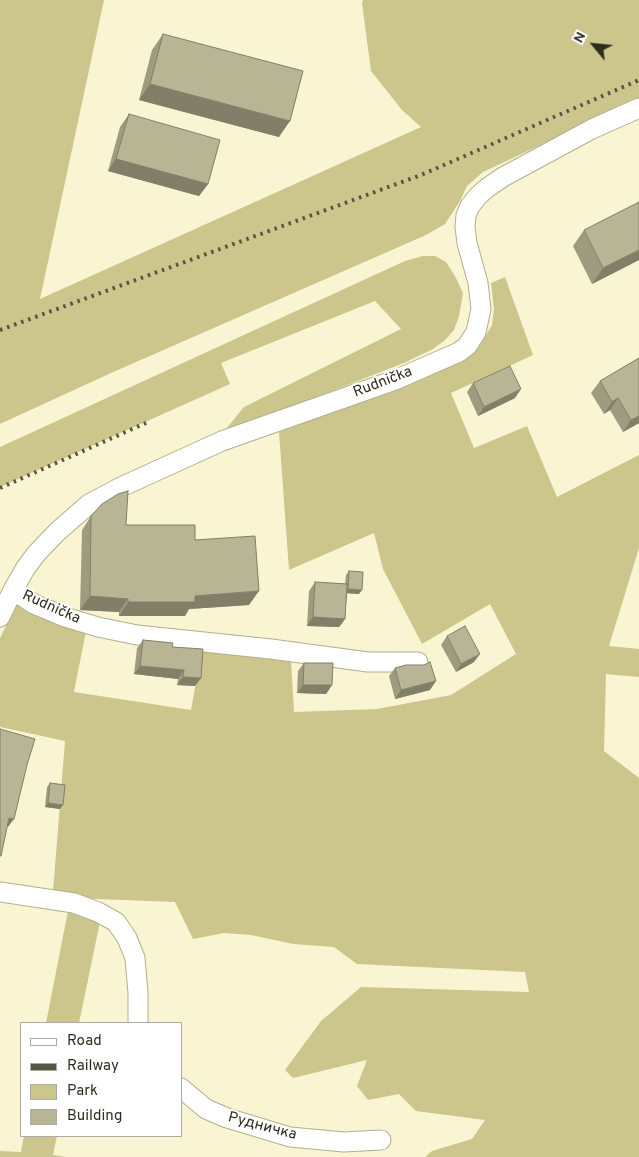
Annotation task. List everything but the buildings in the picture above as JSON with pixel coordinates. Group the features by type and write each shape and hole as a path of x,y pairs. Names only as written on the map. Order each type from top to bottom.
{"street":[{"name":"Rudnička","path":"0,617 25,569 36,554 57,532 89,504 121,487 222,441 395,380 459,352 467,346 476,332 481,308 478,283 467,242 465,226 466,215 470,206 487,188 503,177 592,129 639,108"},
{"name":"Rudnička","path":"13,590 34,604 65,617 98,627 137,635 271,649 368,662 418,662"},
{"path":"0,892 74,903 98,912 116,922 135,958 138,1022"},
{"name":"Рудничка","path":"182,1089 206,1109 227,1118 290,1137 344,1142 381,1140"}],"green space":[{"path":"0,0 104,0 40,299 421,127 402,110 371,71 363,0 639,0 639,99 483,172 467,186 445,224 426,235 111,373 0,424"},
{"path":"423,256 435,256 446,262 463,293 459,316 454,330 433,349 404,363 222,434 244,407 401,329 375,301 221,363 230,384 0,487 0,447 405,261"},
{"path":"505,277 533,355 451,393 474,448 527,426 557,497 639,455 639,548 609,646 639,649 639,677 606,674 604,751 639,778 639,1157 425,1157 432,1151 472,1139 485,1120 416,1111 399,1094 368,1100 357,1086 367,1060 293,1078 285,1070 321,1021 361,987 529,992 525,972 357,964 334,947 293,944 251,935 224,933 193,939 175,902 71,898 53,892 65,741 0,727 0,638 24,590 88,621 74,692 191,710 202,649 291,660 294,712 377,709 451,695 516,654 490,604 422,644 383,569 374,533 289,570 279,432 444,369 465,357 482,342 492,325 494,309 491,283"},
{"path":"68,911 89,915 100,922 79,1022 46,1022"},
{"path":"24,1137 57,1137 53,1155 67,1157 0,1157 0,1151 21,1152"}],"railway":[{"path":"0,330 421,175 639,80"},
{"path":"0,488 148,422"}]}
